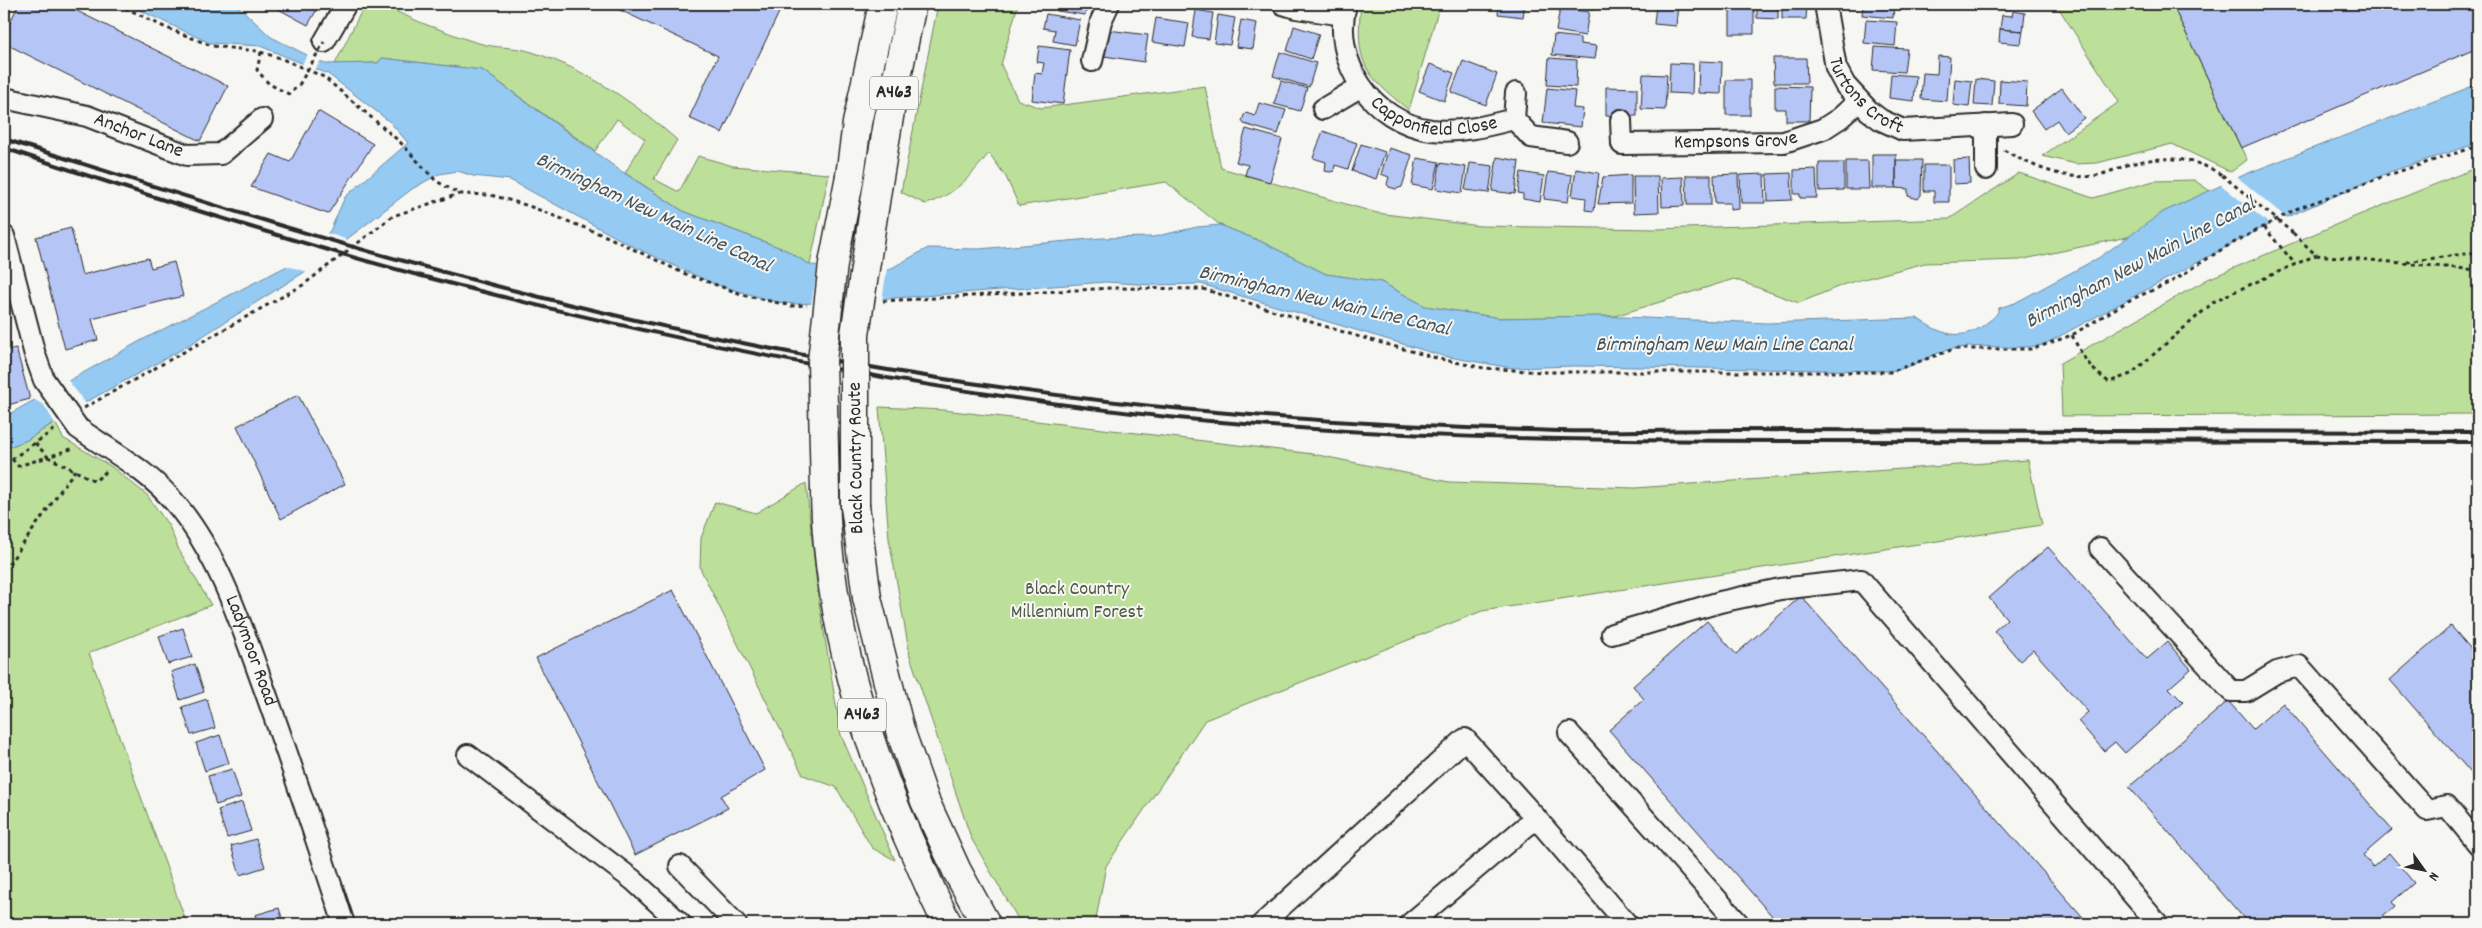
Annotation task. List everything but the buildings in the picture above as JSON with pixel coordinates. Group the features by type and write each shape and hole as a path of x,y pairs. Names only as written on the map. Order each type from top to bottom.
{"highway":[{"name":"Black Country Route","path":"883,4 857,123 850,176 834,264 822,361 825,492 832,586 859,706 895,812 948,924"},
{"name":"Black Country Route","path":"912,4 890,111 855,334 855,506 867,598 900,730 925,801 957,871 986,924"}],"street":[{"path":"324,42 346,4"},
{"path":"1283,4 1296,8 1345,9"},
{"name":"Turtons Croft","path":"1825,4 1836,68 1845,85 1881,120 1903,130 1986,132 2012,124"},
{"path":"1092,61 1100,21 1108,5"},
{"name":"Capponfield Close","path":"1345,9 1343,32 1354,76 1360,87 1373,100 1395,116 1430,130 1464,130 1514,119"},
{"name":"Capponfield Close","path":"1323,110 1360,87"},
{"name":"Capponfield Close","path":"1516,92 1514,119 1531,137 1566,142"},
{"name":"Anchor Lane","path":"4,98 87,116 187,155 221,154 262,119"},
{"name":"Kempsons Grove","path":"1621,120 1622,144 1784,142 1823,129 1840,118 1859,100"},
{"path":"1986,132 1986,169"},
{"path":"4,236 35,355 44,380 79,420"},
{"name":"Ladymoor Road","path":"79,420 96,440 144,471 177,504 212,559 244,632 282,737 344,924"},
{"path":"2100,548 2231,691 2246,691 2276,672 2299,666 2427,810 2447,806 2478,844"},
{"path":"1612,634 1720,602 1780,589 1861,580 2158,924"},
{"path":"1569,734 1739,924"},
{"path":"1262,924 1465,739 1627,924"},
{"path":"468,755 633,880 681,924"},
{"path":"1410,924 1536,818"},
{"path":"680,866 736,924"}],"path":[{"path":"118,4 162,26 212,46 261,52 280,58 324,78 400,142 436,181 460,194"},
{"path":"261,52 257,70 269,84 289,94 299,85 324,42"},
{"path":"1986,132 2018,158 2048,171 2071,176 2098,176 2128,165 2161,158 2190,161 2208,166 2222,175 2293,233 2316,255"},
{"path":"876,302 1112,288 1203,290 1360,337 1484,368 1543,372 1890,372 1954,349 2033,348 2072,335 2128,301 2171,282 2296,209 2385,176 2478,146"},
{"path":"79,420 95,400 303,285 393,216 460,194 491,195 529,206 608,237 683,273 747,296 792,306 812,305"},
{"path":"2264,227 2295,264"},
{"path":"2401,262 2478,252"},
{"path":"2072,335 2083,359 2094,372 2109,382 2132,374 2216,300 2316,255 2478,270"},
{"path":"4,462 12,460 57,427"},
{"path":"12,460 18,466 96,440"},
{"path":"35,443 48,457 95,481 122,458"},
{"path":"4,571 75,470"}],"green space":[{"path":"365,4 392,10 427,25 480,43 532,52 552,59 591,78 627,100 677,140 654,179 679,192 698,156 733,166 829,174 810,265 786,250 683,211 625,173 645,139 617,119 595,151 482,70 382,58 378,63 335,64"},
{"path":"938,4 1018,4 1001,65 1018,100 1041,108 1205,86 1221,168 1377,213 1480,226 1656,229 1949,219 2019,173 2093,198 2154,181 2194,180 2210,191 2163,212 2132,236 2020,260 1925,263 1845,284 1799,303 1734,279 1615,316 1500,318 1425,306 1381,282 1326,274 1260,241 1220,225 1166,182 1019,206 1006,177 989,153 961,184 945,196 925,204 901,192"},
{"path":"1361,4 1440,4 1409,110 1381,87 1366,66 1361,54 1359,24"},
{"path":"2056,4 2172,4 2247,160 2231,172 2172,144 2097,163 2076,164 2042,156 2119,102"},
{"path":"2478,167 2478,414 2062,416 2060,363 2208,279"},
{"name":"Black Country Millennium Forest","path":"879,407 944,410 1313,454 1449,482 1635,488 2028,460 2042,525 1482,611 1205,720 1106,866 1095,924 1021,924 971,838 910,656 889,539"},
{"path":"55,422 63,438 112,467 147,495 169,526 179,550 211,605 89,653 187,924 4,924 4,449 27,440"},
{"path":"806,483 818,596 841,735 895,860 872,848 836,787 803,775 700,568 701,538 715,502 756,513"}],"water":[{"name":"Birmingham New Main Line Canal","path":"126,4 236,4 271,37 325,64 378,63 382,58 482,70 618,169 683,211 786,250 810,265 888,270 928,248 979,249 1101,238 1153,237 1197,227 1220,225 1260,241 1326,274 1381,282 1425,306 1500,318 1597,316 1767,323 1917,318 1942,332 1950,334 1967,333 1984,325 1997,314 1999,308 2015,303 2100,257 2163,212 2246,174 2478,84 2478,143 2392,171 2264,227 2043,345 2031,347 1984,346 1948,350 1904,368 1887,371 1574,366 1512,368 1443,356 1201,284 1152,285 1106,282 882,299 796,304 776,302 714,284 634,247 510,180 473,176 458,171 439,174 412,189 303,273 179,351 79,406 27,440 4,449 4,417 142,340 289,265 330,231 345,197 408,143 390,122 328,74 260,46 210,43"}],"pier":[{"path":"308,54 321,60 314,72 301,66"},
{"path":"2236,176 2288,219 2272,226 2220,184"},
{"path":"324,232 348,240 308,272 283,265"},
{"path":"818,263 887,268 882,301 811,305"},
{"path":"67,379 87,405 56,425 44,405 33,399"}],"railway":[{"path":"4,139 356,248 562,303 651,324 831,360 1012,389 1102,400 1193,410 1329,421 1558,431 2478,432"},
{"path":"4,148 259,230 362,260 507,298 694,341 788,360 977,393 1073,406 1168,417 1322,430 1553,439 2478,442"}]}
